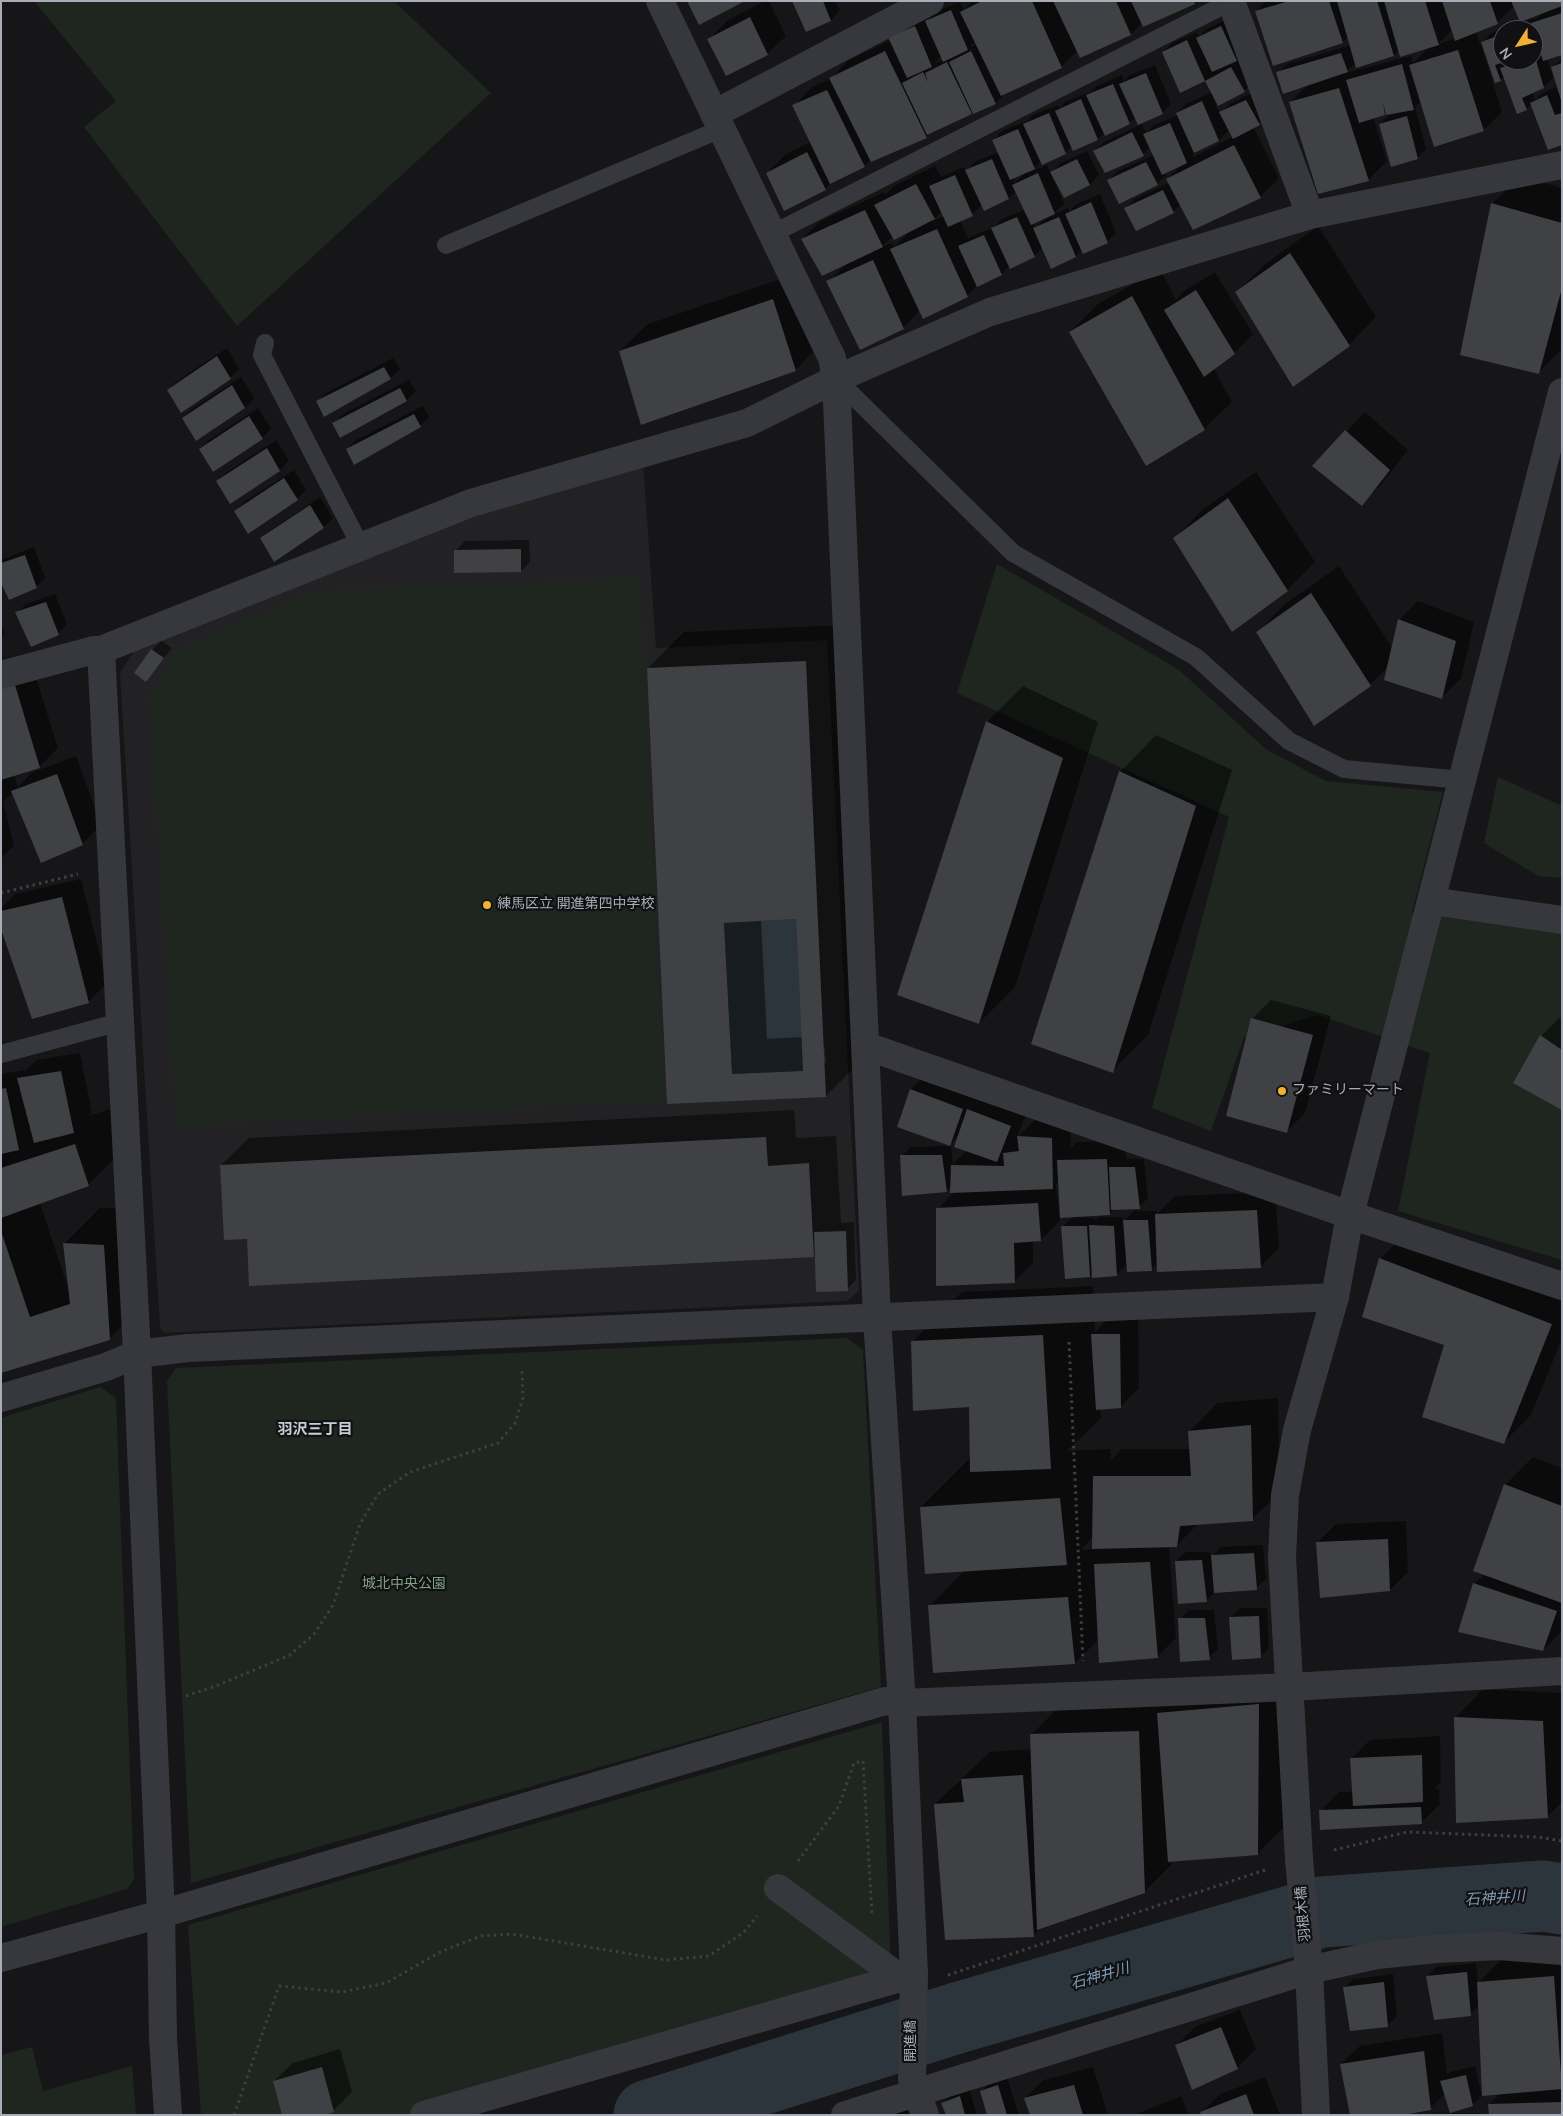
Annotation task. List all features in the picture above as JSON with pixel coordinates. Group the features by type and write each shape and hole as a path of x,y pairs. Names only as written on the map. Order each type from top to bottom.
{"street":[{"name":"開進橋","path":"660,1 832,358 836,379 877,1318 902,1703 910,1985 918,2096"},
{"path":"718,121 930,1"},
{"path":"1231,1 1310,215"},
{"path":"1,675 94,650 101,650 471,503 748,423 836,379 990,312 1310,215 1562,165"},
{"name":"羽根木橋","path":"1316,2115 1309,1970 1299,1859 1291,1687 1282,1558 1286,1495 1296,1430 1335,1297 1350,1215 1562,392"},
{"path":"101,650 137,1354 161,1914 163,2038 168,2115"},
{"path":"1431,901 1562,920"},
{"path":"866,1046 1350,1215 1562,1286"},
{"path":"1,1398 106,1367 137,1354 188,1348 1335,1297"},
{"path":"1,1958 161,1914 885,1702 902,1703 1291,1687 1562,1671"},
{"path":"778,1888 910,1985"},
{"path":"845,2115 918,2096 1309,1970 1377,1955 1436,1949 1499,1946 1562,1951"},
{"path":"424,2115 910,1985"}],"lane":[{"path":"772,234 1231,1"},
{"path":"446,245 718,121"},
{"path":"265,343 262,355 361,547"},
{"path":"836,379 1013,553 1196,657 1286,739 1344,769 1462,780"},
{"path":"1,1054 120,1022"}],"path":[{"path":"1,893 112,866"},
{"path":"1068,1309 1084,1695"},
{"path":"152,1708 216,1686 290,1655 314,1634 333,1605 360,1524 378,1494 410,1472 498,1443 515,1423 523,1398 521,1333"},
{"path":"234,2115 279,1986 342,1992 386,1983 442,1951 481,1936 512,1934 666,1960 709,1956 744,1932 839,1806 854,1763 863,1761 874,1959"},
{"path":"910,1985 1299,1859 1407,1832 1538,1836 1562,1841"}],"shaded area":[{"name":"練馬区立 開進第四中学校","path":"643,462 656,648 827,640 859,1291 847,1301 163,1333 160,1328 120,673 138,645 476,507"},
{"path":"796,919 803,1071 732,1074 724,923"}],"green space":[{"path":"34,1 394,1 491,93 237,326 84,127 116,101"},
{"path":"997,564 1178,669 1267,750 1326,781 1443,792 1412,913 1562,933 1562,1260 1398,1211 1430,1053 1318,1015 1244,1037 1211,1131 1152,1108 1229,817 957,693"},
{"path":"640,578 664,1100 176,1126 149,694 181,648 313,591"},
{"path":"1498,777 1562,806 1562,878 1538,876 1484,843"},
{"name":"城北中央公園","path":"847,1338 863,1350 881,1687 191,1883 167,1381 176,1368"},
{"path":"100,1387 116,1398 134,1879 127,1889 1,1927 1,1418"},
{"path":"882,1722 891,1975 412,2115 201,2115 188,1925"},
{"path":"32,2047 43,2091 132,2066 136,2115 1,2115 1,2055"}],"building":[{"path":"687,1 745,1 699,25"},
{"path":"792,1 823,1 831,21 806,32"},
{"path":"982,1 1032,1 1062,68 1001,96 960,12"},
{"path":"1053,1 1116,1 1131,35 1080,58"},
{"path":"1131,1 1194,1 1195,4 1143,27"},
{"path":"1289,1 1329,1 1343,43 1273,66 1255,11"},
{"path":"1337,1 1377,1 1394,56 1356,68"},
{"path":"1384,1 1425,1 1439,45 1400,57"},
{"path":"1442,1 1490,1 1497,20 1493,20 1493,26 1455,41"},
{"path":"1511,1 1562,1 1562,6 1525,20 1519,20"},
{"path":"951,10 968,50 943,62 925,21"},
{"path":"1562,13 1562,55 1543,61 1543,20 1540,20"},
{"path":"750,17 768,55 726,76 707,39"},
{"path":"915,26 932,67 907,78 888,37"},
{"path":"1221,26 1237,61 1212,72 1196,38"},
{"path":"1493,38 1493,70 1497,70 1501,81 1495,83 1481,42"},
{"path":"1187,40 1205,81 1180,93 1162,52"},
{"path":"1458,50 1484,131 1434,147 1409,65"},
{"path":"885,51 927,138 871,162 829,78"},
{"path":"971,51 996,104 973,114 949,62"},
{"path":"1341,53 1348,72 1283,94 1276,72"},
{"path":"947,62 972,114 927,135 902,83 923,72 928,82 925,73"},
{"path":"1562,63 1562,100 1561,100 1551,67"},
{"path":"1402,64 1414,110 1386,115 1383,103 1385,115 1359,123 1346,80"},
{"path":"1231,67 1245,92 1218,106 1205,81"},
{"path":"1501,70 1539,70 1544,88 1522,98 1527,110 1517,114"},
{"path":"1146,73 1163,114 1138,125 1119,84"},
{"path":"1113,84 1130,124 1105,136 1086,95"},
{"path":"1339,88 1369,181 1318,194 1289,102"},
{"path":"827,90 865,167 830,184 792,105"},
{"path":"1547,95 1555,115 1562,113 1562,145 1548,150 1530,103"},
{"path":"1081,99 1098,140 1073,151 1055,111"},
{"path":"1246,100 1260,125 1233,139 1219,112"},
{"path":"1202,101 1219,141 1194,153 1176,113"},
{"path":"1049,113 1066,154 1042,165 1023,124"},
{"path":"1407,116 1418,159 1391,167 1379,124"},
{"path":"1170,123 1187,163 1162,175 1143,134"},
{"path":"1018,129 1035,169 1010,180 992,140"},
{"path":"1132,132 1144,156 1105,173 1093,151"},
{"path":"1234,145 1261,198 1193,230 1166,179"},
{"path":"807,152 826,190 784,211 766,173"},
{"path":"992,159 1009,199 984,211 965,170"},
{"path":"1077,159 1090,185 1064,198 1050,172"},
{"path":"1146,162 1158,185 1119,204 1107,180"},
{"path":"1038,173 1055,214 1031,225 1012,185"},
{"path":"955,175 973,216 948,227 929,186"},
{"path":"916,184 935,219 894,240 874,205"},
{"path":"1163,190 1174,213 1136,231 1124,208"},
{"path":"1091,202 1108,243 1083,254 1065,214"},
{"path":"1491,203 1562,223 1562,288 1539,374 1460,355"},
{"path":"865,210 883,247 822,276 801,239"},
{"path":"1017,217 1035,257 1010,269 991,228"},
{"path":"1059,217 1076,257 1051,269 1033,228"},
{"path":"937,229 968,297 923,319 890,249"},
{"path":"984,235 1002,275 977,287 958,246"},
{"path":"1290,253 1350,346 1293,387 1235,292"},
{"path":"873,260 904,329 860,350 826,281"},
{"path":"1196,290 1235,354 1204,377 1164,310"},
{"path":"1132,296 1205,430 1146,466 1069,332"},
{"path":"773,299 796,371 641,425 619,351"},
{"path":"217,356 231,379 181,413 167,390"},
{"path":"384,367 391,379 324,417 316,401"},
{"path":"232,385 245,408 196,441 182,418"},
{"path":"400,388 407,401 340,438 332,423"},
{"path":"414,414 421,427 354,465 346,449"},
{"path":"249,416 263,439 213,472 199,449"},
{"path":"1345,430 1390,470 1362,506 1312,466"},
{"path":"267,448 280,471 230,504 216,481"},
{"path":"284,478 298,500 248,534 234,511"},
{"path":"1228,498 1288,591 1232,632 1173,538"},
{"path":"310,505 324,528 274,562 260,538"},
{"path":"521,549 521,572 454,573 454,550"},
{"path":"25,555 37,588 9,600 1,583 1,563"},
{"path":"1311,593 1371,686 1314,726 1256,632"},
{"path":"46,602 59,635 31,647 15,612"},
{"path":"1398,619 1456,641 1442,699 1384,680"},
{"path":"151,649 164,658 146,682 134,673"},
{"path":"806,661 826,1097 667,1104 647,668","holes":["796,919 803,1071 732,1074 724,923"]},
{"path":"15,685 40,768 1,780 1,689"},
{"path":"986,721 1063,758 979,1024 897,995"},
{"path":"1119,771 1196,806 1113,1073 1031,1044"},
{"path":"57,774 83,845 41,863 11,791"},
{"path":"62,897 89,1003 32,1019 1,929 1,911"},
{"path":"1251,1018 1313,1035 1287,1133 1226,1116"},
{"path":"1540,1035 1562,1050 1562,1110 1513,1083"},
{"path":"61,1071 74,1133 34,1143 17,1078"},
{"path":"6,1088 19,1150 1,1154 1,1089"},
{"path":"910,1089 963,1109 950,1146 897,1127"},
{"path":"967,1109 1011,1126 997,1162 954,1147"},
{"path":"1017,1136 1052,1138 1053,1189 950,1193 951,1165 1004,1166 1003,1153 1019,1151"},
{"path":"766,1137 768,1166 809,1163 814,1257 249,1286 247,1239 224,1240 220,1165"},
{"path":"75,1144 89,1186 1,1218 1,1168"},
{"path":"900,1155 942,1155 947,1192 902,1196"},
{"path":"1107,1159 1110,1215 1060,1218 1057,1160"},
{"path":"1109,1167 1135,1167 1140,1209 1111,1210"},
{"path":"1038,1203 1041,1241 1014,1243 1015,1283 936,1286 936,1208"},
{"path":"1257,1210 1261,1268 1157,1272 1155,1214"},
{"path":"1123,1220 1148,1220 1152,1271 1127,1272"},
{"path":"1089,1225 1114,1226 1117,1276 1092,1278"},
{"path":"1061,1226 1087,1226 1090,1277 1065,1279"},
{"path":"1,1231 30,1317 70,1304 63,1243 104,1245 110,1340 1,1373"},
{"path":"846,1231 848,1291 816,1292 814,1232"},
{"path":"1379,1258 1552,1324 1504,1444 1422,1417 1444,1345 1362,1317"},
{"path":"1091,1334 1120,1334 1121,1408 1096,1410"},
{"path":"1043,1335 1051,1469 970,1472 969,1407 913,1411 911,1341"},
{"path":"1251,1425 1253,1521 1180,1526 1177,1547 1092,1549 1093,1476 1191,1476 1188,1431"},
{"path":"1504,1484 1562,1506 1562,1603 1473,1571"},
{"path":"1060,1498 1067,1565 925,1574 920,1507"},
{"path":"1388,1539 1390,1591 1320,1598 1316,1542"},
{"path":"1254,1553 1257,1590 1214,1593 1211,1555"},
{"path":"1202,1560 1207,1602 1178,1604 1175,1561"},
{"path":"1150,1562 1158,1658 1099,1663 1094,1564"},
{"path":"1473,1583 1557,1611 1543,1651 1458,1632"},
{"path":"1068,1597 1075,1664 933,1673 928,1605"},
{"path":"1259,1616 1261,1658 1232,1660 1229,1617"},
{"path":"1178,1618 1205,1618 1210,1660 1180,1662"},
{"path":"1259,1704 1258,1855 1168,1862 1157,1713"},
{"path":"1454,1717 1543,1721 1548,1818 1456,1823"},
{"path":"1139,1731 1145,1893 1037,1930 1030,1734"},
{"path":"1422,1755 1423,1802 1353,1806 1350,1758"},
{"path":"1023,1775 1034,1937 945,1940 934,1804 964,1802 961,1779"},
{"path":"1421,1807 1422,1824 1320,1830 1319,1810"},
{"path":"1467,1972 1471,2016 1434,2020 1426,1976"},
{"path":"1554,1976 1562,2089 1482,2096 1477,1982"},
{"path":"1384,1982 1388,2027 1350,2031 1343,1987"},
{"path":"1221,2027 1238,2069 1192,2090 1175,2045"},
{"path":"1424,2051 1431,2110 1403,2115 1350,2115 1340,2064"},
{"path":"322,2067 334,2112 325,2115 282,2115 273,2081"},
{"path":"1466,2075 1473,2106 1450,2113 1440,2081"},
{"path":"998,2085 1007,2115 987,2115 980,2091"},
{"path":"1074,2085 1083,2115 1030,2115 1024,2098"},
{"path":"1246,2094 1254,2115 1201,2115 1200,2112"},
{"path":"960,2096 965,2115 946,2115 941,2103"},
{"path":"1562,2102 1562,2115 1489,2115 1488,2104"}],"waterway":[{"name":"石神井川","path":"649,2115 957,2018 1322,1912 1543,1896 1562,1899"}],"place":[{"name":"練馬区立 開進第四中学校","path":"487,905"},
{"name":"ファミリーマート","path":"1282,1091"}],"district":[{"name":"羽沢三丁目","path":"315,1430"}]}
